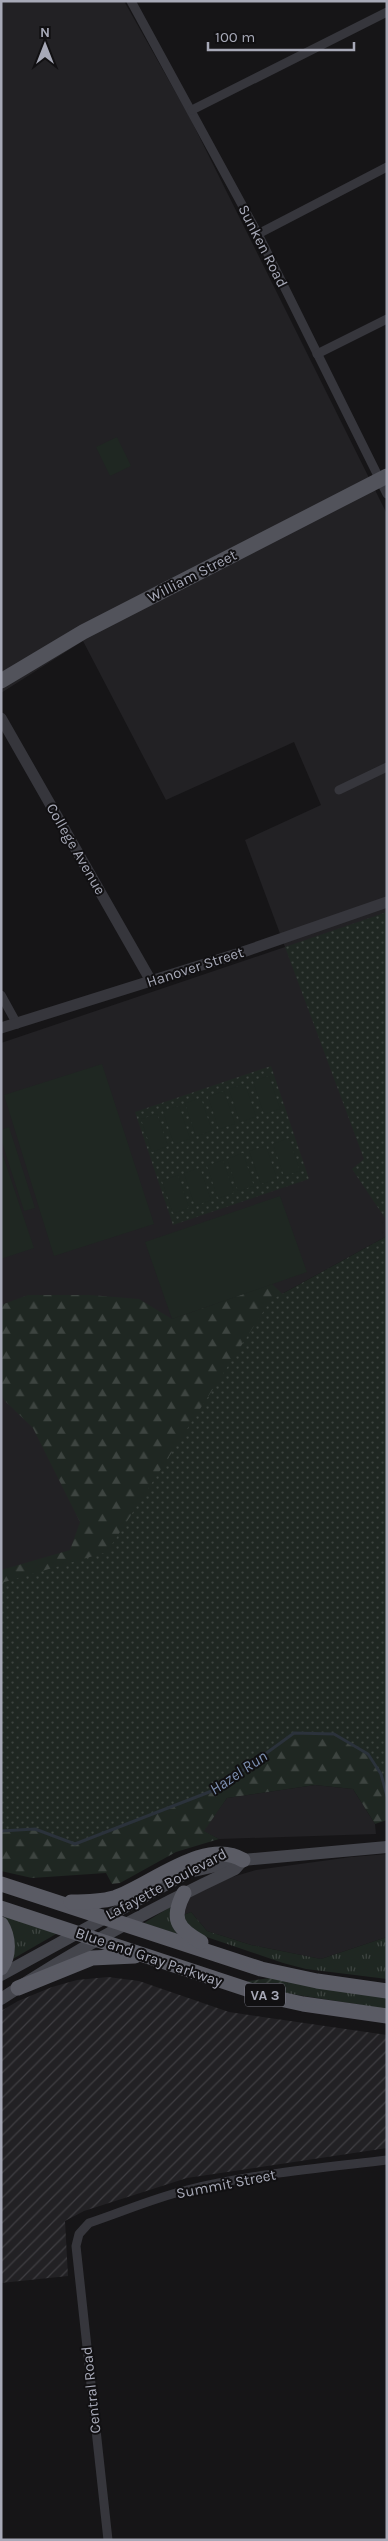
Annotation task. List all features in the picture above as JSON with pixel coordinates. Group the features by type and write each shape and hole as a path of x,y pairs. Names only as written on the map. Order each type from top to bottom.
{"highway":[{"path":"54,1902 84,1902 114,1898 199,1858 235,1855 244,1860"},
{"name":"Blue and Gray Parkway","path":"1,1884 230,1959 288,1975 387,1991"},
{"path":"184,1892 177,1911 178,1923 182,1930 230,1959"},
{"name":"Blue and Gray Parkway","path":"1,1908 79,1932 271,1997 303,2004 387,2016"},
{"path":"1,1924 7,1941 7,1954 1,1968"},
{"path":"18,1988 92,1958 147,1956"}],"main road":[{"name":"William Street","path":"1,681 83,632 383,478"},
{"name":"Lafayette Boulevard","path":"1,1975 79,1932 109,1918 189,1872 244,1860 387,1847"},
{"name":"Lafayette Boulevard","path":"1,1998 98,1939 184,1892 235,1869 244,1860"}],"street":[{"name":"Sunken Road","path":"131,1 258,234 383,478 387,494"},
{"path":"192,110 387,12"},
{"path":"258,234 387,167"},
{"path":"318,354 387,319"},
{"name":"College Avenue","path":"1,718 151,981"},
{"path":"338,790 387,767"},
{"name":"Hanover Street","path":"1,1028 250,949 387,902"},
{"path":"1,995 17,1024"},
{"name":"Summit Street","path":"77,2239 82,2229 89,2223 184,2191 241,2178 387,2160"},
{"name":"Central Road","path":"77,2239 80,2292 108,2540"}],"shaded area":[{"path":"1,1 124,1 189,116 387,514 387,1236 271,1300 107,1552 1,1583 1,1043 285,947 245,840 321,805 294,742 166,800 83,641 1,693"},
{"path":"315,1785 353,1789 375,1824 376,1834 219,1839 203,1831 227,1798"},
{"path":"387,1854 387,1937 321,1959 251,1945 207,1931 191,1912 181,1916 182,1907 192,1894 232,1877 256,1870"},
{"path":"108,1977 139,1981 229,2012 387,2035 387,2148 187,2178 84,2211 65,2221 68,2276 1,2283 1,2011 18,2001 52,1987 77,1980"}],"green space":[{"path":"117,437 131,466 110,476 96,447"},
{"path":"387,912 387,1221 352,1169 364,1159 285,947"},
{"path":"102,1064 154,1224 54,1256 4,1095"},
{"path":"271,1066 309,1179 173,1225 135,1112"},
{"path":"269,1076 280,1109 264,1114 253,1081"},
{"path":"245,1084 256,1117 240,1122 229,1089"},
{"path":"224,1091 235,1124 219,1129 208,1097"},
{"path":"201,1098 212,1131 196,1136 185,1103"},
{"path":"179,1106 190,1139 174,1144 163,1111"},
{"path":"157,1114 168,1146 152,1152 141,1119"},
{"path":"9,1127 35,1208 24,1211 1,1139 1,1130"},
{"path":"289,1138 300,1171 284,1176 273,1144"},
{"path":"266,1146 277,1179 261,1184 249,1151"},
{"path":"1,1150 34,1248 1,1259"},
{"path":"243,1153 254,1186 238,1191 227,1159"},
{"path":"223,1160 234,1193 218,1198 207,1166"},
{"path":"200,1168 211,1200 195,1206 184,1173"},
{"path":"178,1175 189,1208 173,1213 162,1181"},
{"path":"280,1196 307,1272 172,1319 145,1242"},
{"path":"387,1236 387,1796 381,1774 368,1754 334,1734 294,1733 217,1789 75,1844 35,1829 1,1831 1,1583 107,1552 271,1300"},
{"path":"272,1284 292,1303 387,1544 387,1820 375,1824 353,1789 315,1785 227,1798 204,1831 219,1839 176,1852 120,1883 112,1884 106,1873 32,1878 1,1871 1,1570 70,1550 80,1522 33,1428 4,1400 1,1392 1,1305 28,1295 90,1295 139,1299 172,1319"},
{"path":"172,1906 177,1934 144,1923"},
{"path":"191,1912 207,1931 251,1945 321,1959 387,1937 387,1979 306,1969 192,1932 181,1916"},
{"path":"3,1916 56,1934 11,1960 11,1928"},
{"path":"270,1978 288,1981 285,1993 248,1984 248,1981"},
{"path":"288,1981 387,1996 387,2009 285,1993"}],"waterway":[{"name":"Hazel Run","path":"1,1831 35,1829 75,1844 217,1789 294,1733 334,1734 368,1754 381,1774 387,1796"}]}
